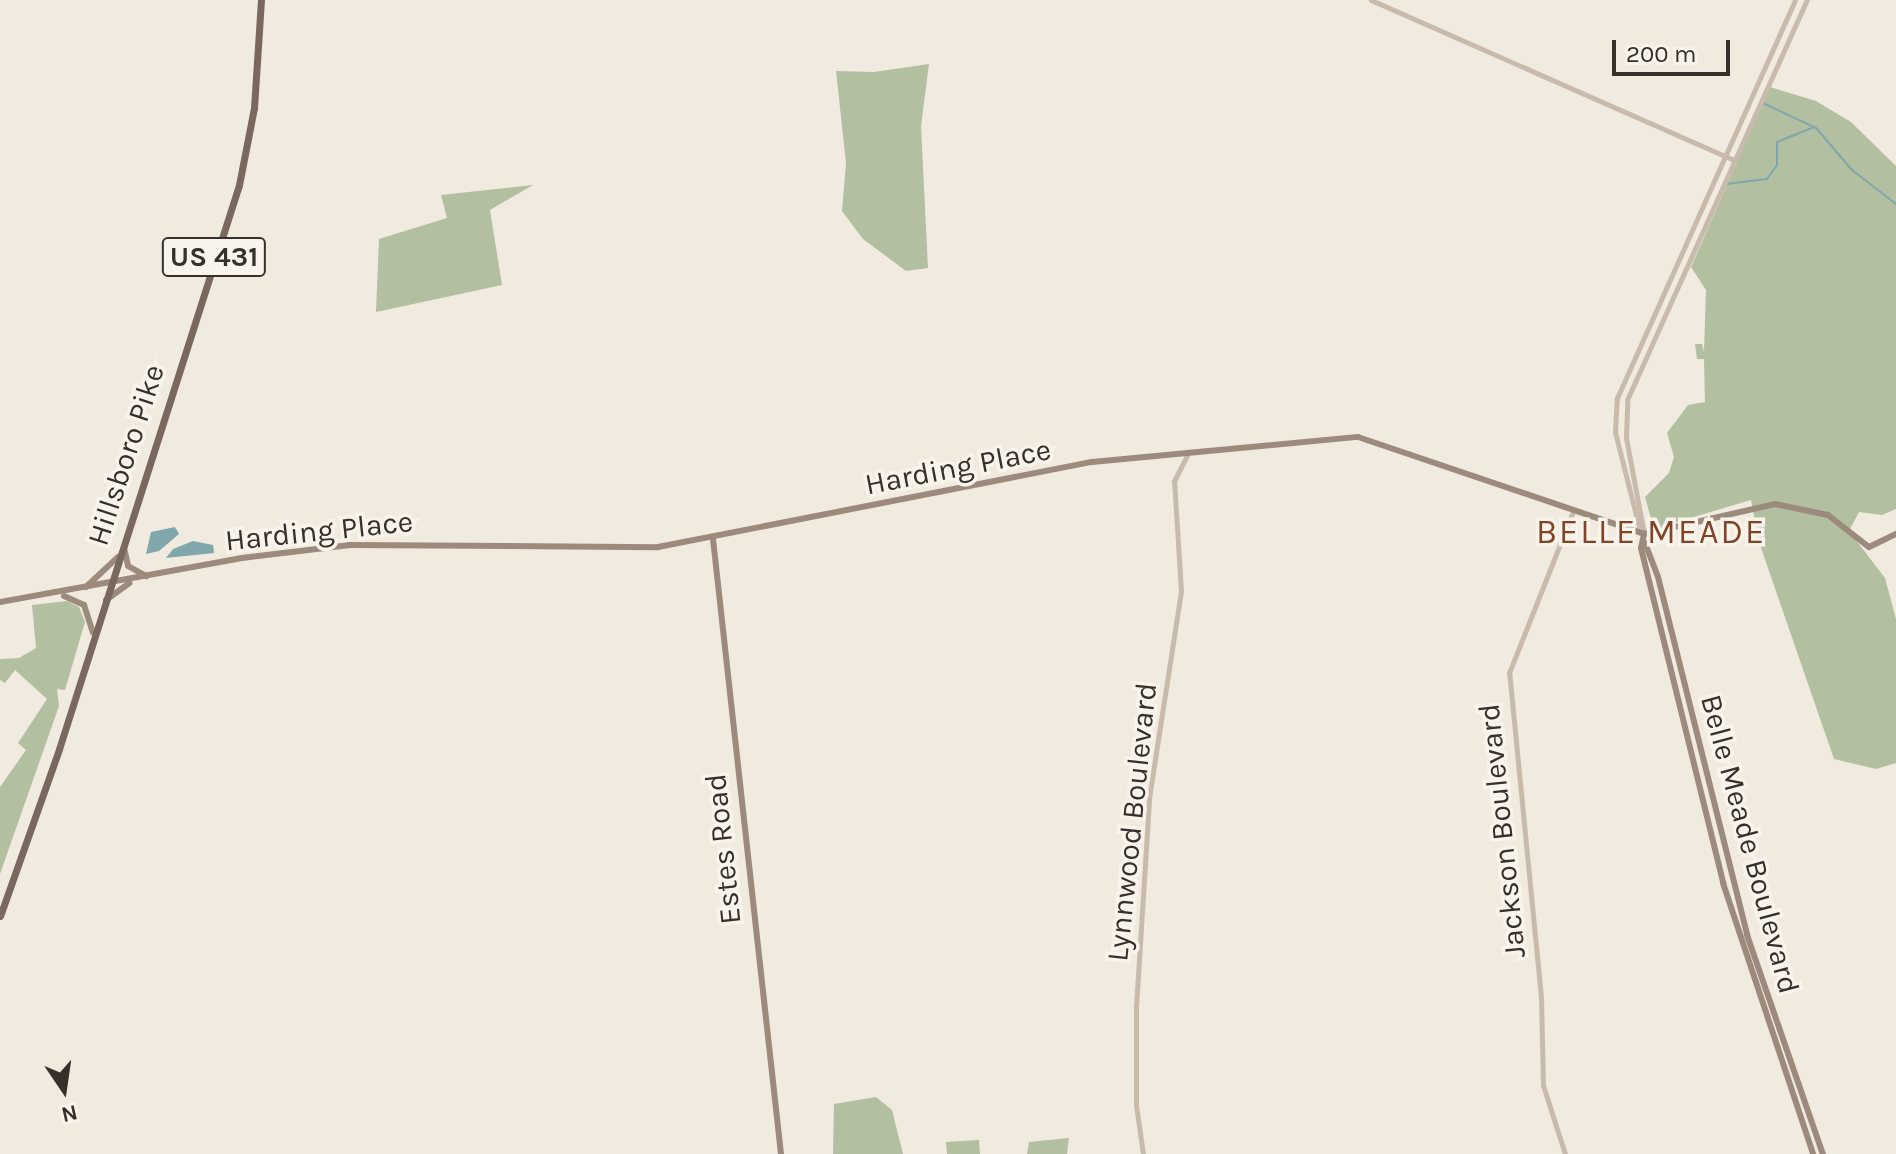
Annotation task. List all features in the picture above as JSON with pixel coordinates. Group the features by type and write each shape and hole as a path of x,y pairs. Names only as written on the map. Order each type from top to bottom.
{"main road":[{"name":"Hillsboro Pike","path":"0,916 59,749 93,633 239,185 258,79 261,0"},
{"name":"Harding Place","path":"0,602 350,545 429,542 622,550 713,539 1092,462 1358,437 1644,534"},
{"path":"1644,534 1775,504 1828,515 1869,547 1896,534"},
{"name":"Belle Meade Boulevard","path":"1644,534 1747,935 1823,1154"},
{"name":"Estes Road","path":"713,539 781,1154"},
{"path":"124,543 128,566 150,576"},
{"name":"Belle Meade Boulevard","path":"1645,543 1641,548 1696,774 1767,1025 1813,1154"},
{"path":"79,591 100,578 120,554"},
{"path":"104,602 136,579"},
{"path":"56,595 80,601 93,633"},
{"path":"1696,774 1706,771"},
{"path":"1767,1025 1776,1022"},
{"path":"1776,1051 1785,1048"}],"street":[{"path":"1371,0 1733,160"},
{"name":"Belle Meade Boulevard","path":"1644,534 1637,529 1619,455 1617,398 1795,0"},
{"name":"Belle Meade Boulevard","path":"1644,534 1626,438 1627,400 1807,0"},
{"name":"Lynnwood Boulevard","path":"1143,1154 1136,1105 1136,1007 1149,798 1181,591 1174,481 1189,452"},
{"name":"Jackson Boulevard","path":"1565,1154 1543,1085 1541,997 1509,673 1573,511"}],"green space":[{"path":"929,64 921,126 928,268 906,271 863,239 842,211 846,163 836,71 874,72"},
{"name":"BELLE MEADE","path":"1770,87 1816,101 1851,122 1896,166 1896,509 1882,515 1859,512 1849,531 1885,578 1896,619 1896,763 1876,769 1834,759 1759,542 1751,500 1660,527 1653,526 1645,497 1669,473 1674,457 1667,433 1688,405 1705,402 1704,359 1697,359 1695,344 1702,344 1704,352 1706,290 1691,267"},
{"path":"533,185 490,210 502,285 376,312 379,239 447,218 441,195"},
{"path":"67,601 79,607 85,622 65,690 57,689 59,706 0,874 0,787 26,750 18,743 47,699 15,670 5,683 0,680 0,659 19,658 36,648 32,605"},
{"path":"876,1097 892,1110 903,1154 833,1154 834,1104"},
{"path":"1069,1138 1067,1154 1027,1154 1029,1142"},
{"path":"979,1140 980,1154 947,1154 946,1142"}],"water":[{"path":"175,527 179,534 159,551 146,554 151,532"},
{"path":"193,541 213,545 214,553 166,558 173,549"}],"waterway":[{"path":"1763,103 1816,128 1852,170 1896,204"},
{"path":"1726,184 1767,179 1777,165 1777,142 1814,127"}],"district":[{"name":"BELLE MEADE","path":"1651,533"}]}
